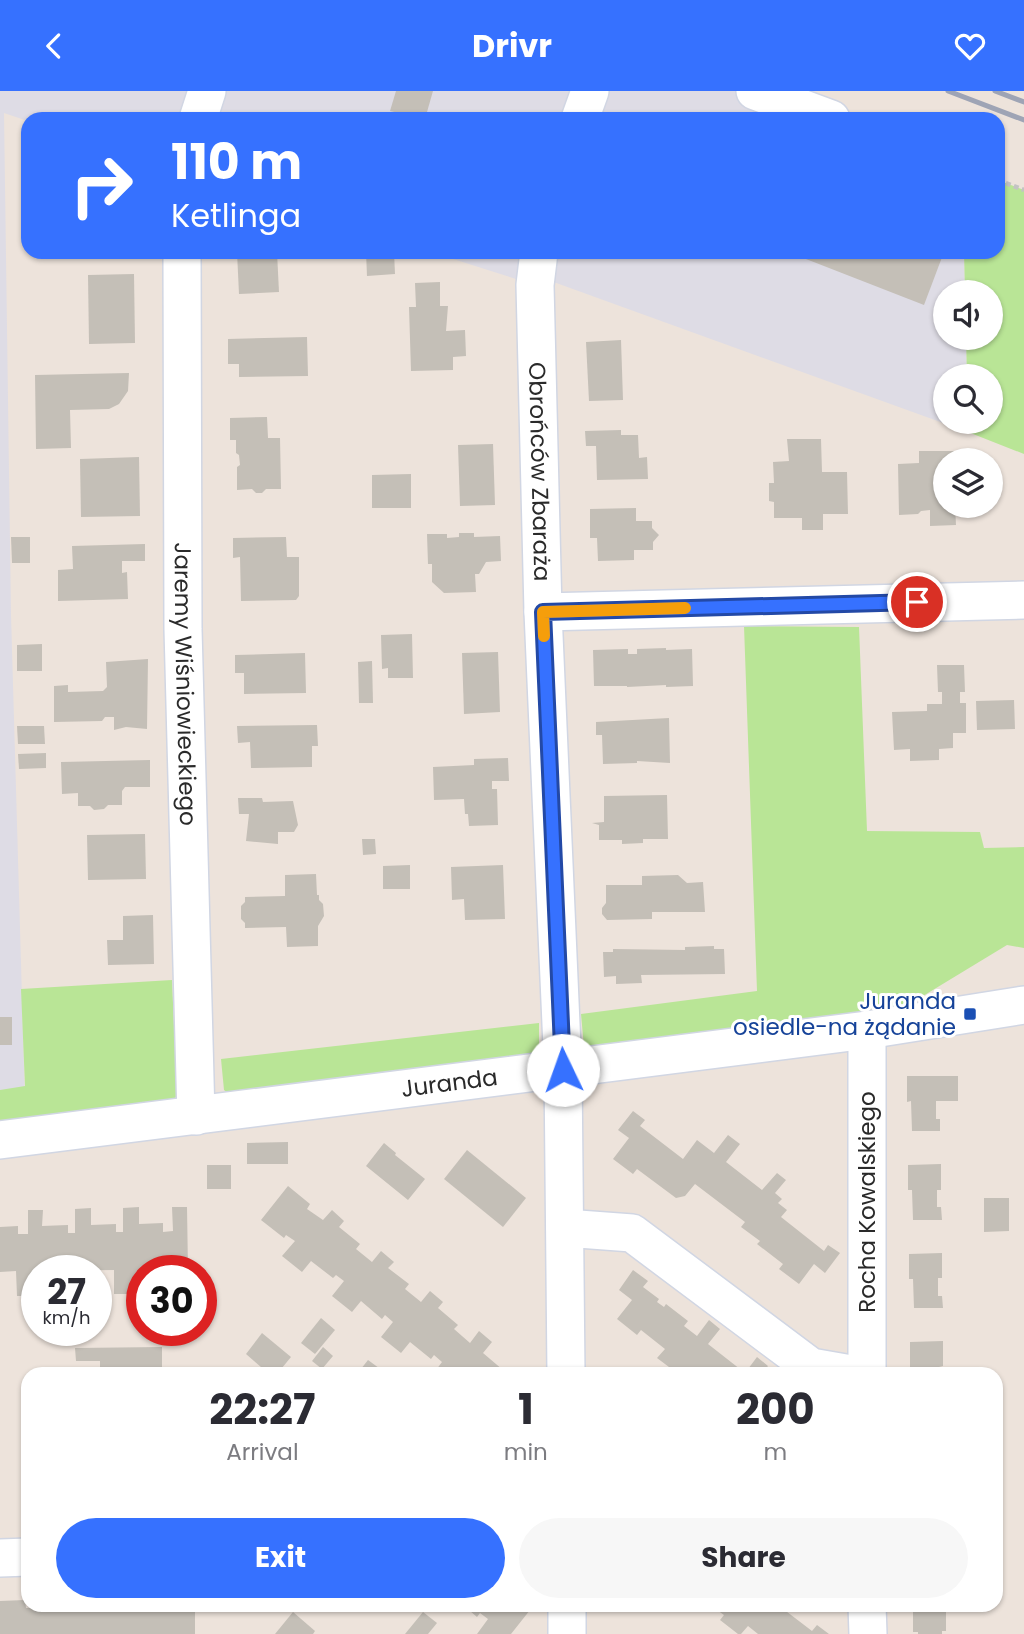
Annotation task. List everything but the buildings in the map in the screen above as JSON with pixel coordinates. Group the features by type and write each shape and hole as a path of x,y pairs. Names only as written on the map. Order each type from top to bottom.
{"street":[{"path":"200,112 207,91"},
{"path":"582,112 590,91"},
{"path":"755,91 812,112"},
{"name":"Jaremy Wiśniowieckiego","path":"182,259 183,629 196,1116"},
{"name":"Obrońców Zbaraża","path":"538,259 535,285 543,612 563,1070 566,1367"},
{"path":"543,612 1024,600"},
{"name":"Juranda","path":"0,1140 867,1030 1024,1005"},
{"name":"Rocha Kowalskiego","path":"867,1030 867,1367"},
{"path":"565,1228 632,1233 811,1367"},
{"path":"0,1558 21,1557"},
{"path":"567,1612 567,1634"},
{"path":"867,1612 868,1634"}],"path":[{"path":"1005,183 1024,190"}],"shaded area":[{"path":"0,91 755,91 812,112 21,112 21,119 4,113 11,615 26,1137 0,1140"},
{"path":"453,259 964,259 965,280 933,280 933,350 966,350 967,364 933,364 933,419 537,276 535,285"}],"green space":[{"path":"1005,183 1024,190 1024,454 973,434 1003,434 1003,364 967,364 966,350 1003,350 1003,280 965,280 964,259 1005,259"},
{"path":"744,626 859,627 867,831 980,832 984,848 1024,847 1024,948 1007,945 867,1030 609,1064 584,1047 581,1014 757,991"},
{"path":"172,980 177,1096 152,1122 0,1140 0,1090 25,1086 21,989"},
{"path":"539,1023 539,1053 250,1110 224,1090 221,1059"}],"railway":[{"path":"948,91 1003,112"},
{"path":"995,91 1024,102"},
{"path":"1005,113 1024,120"}],"slow traffic":[{"path":"544,636 543,612 685,608"}],"place":[{"name":"Juranda osiedle-na żądanie","path":"970,1014"}],"route":[{"path":"563,1070 543,612 917,602"}]}
